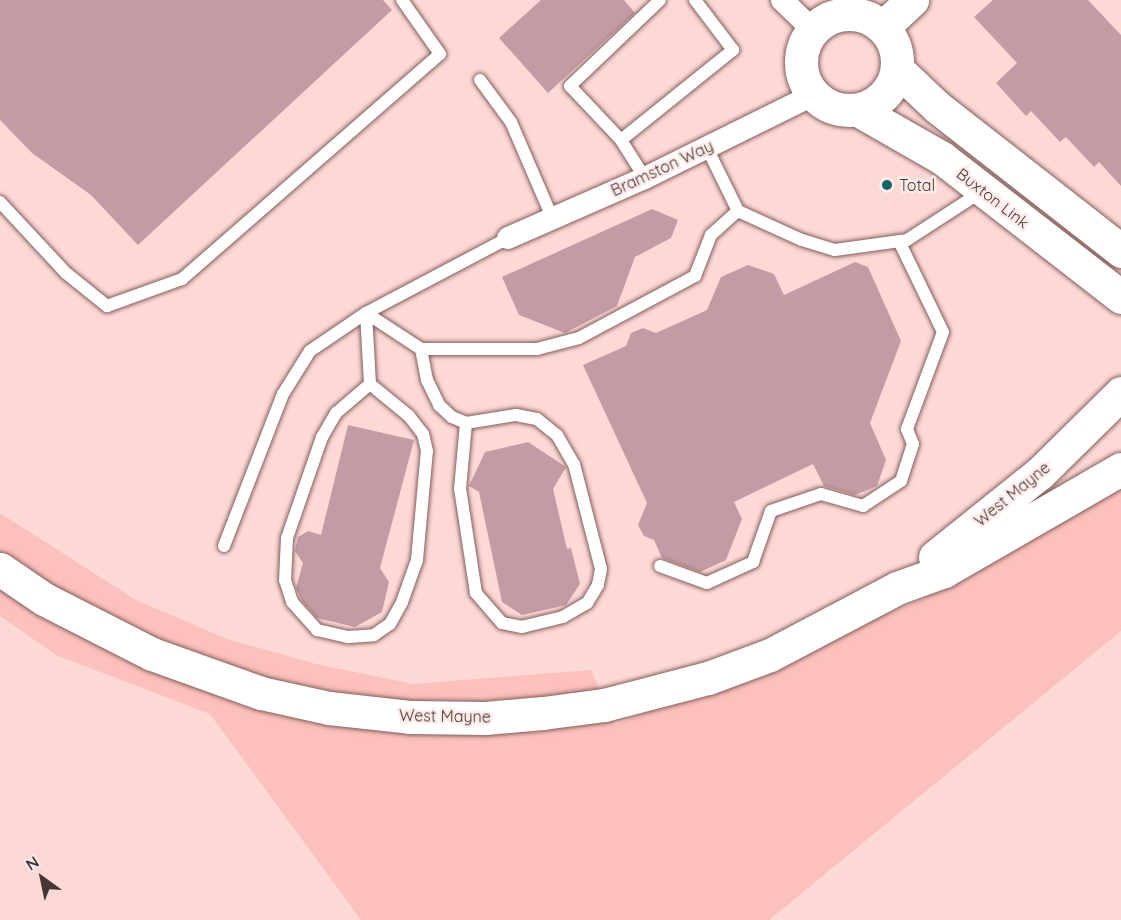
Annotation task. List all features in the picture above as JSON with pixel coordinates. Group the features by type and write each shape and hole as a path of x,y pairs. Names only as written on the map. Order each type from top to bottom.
{"main road":[{"path":"883,27 912,0"},
{"path":"844,14 860,15 883,27 894,44 897,69 883,98 858,110 836,109 813,95 801,70 801,54 813,30 844,14"},
{"path":"897,69 963,128 1121,250"},
{"name":"Buxton Link","path":"858,110 914,140 983,190 1121,297"},
{"name":"West Mayne","path":"897,588 1040,473 1121,393"},
{"name":"West Mayne","path":"0,569 44,599 96,627 211,677 328,708 410,717 485,718 553,712 604,705 708,678 822,630 897,588 944,571 1121,469"}],"street":[{"path":"782,0 813,30"},
{"name":"Bramston Way","path":"508,238 645,178 813,95"}],"lane":[{"path":"0,202 66,273 107,306 182,279 440,54 402,0"},
{"path":"645,178 621,140 570,86 660,0"},
{"path":"621,140 733,50 695,0"},
{"path":"480,80 512,122 552,217"},
{"path":"707,148 738,211 802,240 835,250 907,240 983,190"},
{"path":"366,314 421,349 537,349 579,338 695,276 711,235 738,211"},
{"path":"224,546 283,394 310,351 366,314 508,238"},
{"path":"660,566 707,583 753,562 771,511 821,494 863,506 901,481 913,444 907,429 943,332 899,241"},
{"path":"366,314 370,384 423,434 425,474 417,560 402,602 390,624 374,634 348,637 317,630 292,602 285,580 287,538 322,437 336,412 370,384"},
{"path":"421,349 427,380 440,405 452,417 466,423 516,415 537,419 556,435 574,464 601,569 598,585 586,603 563,617 522,627 502,623 476,593 460,489 466,423"}],"shaded area":[{"path":"1121,484 1121,631 769,920 361,920 210,714 56,655 0,616 0,513 136,600 227,639 316,664 413,684 591,670 615,725 921,600"}],"building":[{"path":"0,0 383,0 392,10 138,245 91,195 32,153 0,120"},
{"path":"541,0 624,0 635,13 548,93 499,38"},
{"path":"993,0 1088,0 1121,35 1121,186 1099,162 1094,167 1066,137 1060,142 1031,111 1026,116 996,83 1017,63 974,17"},
{"path":"652,209 678,220 671,238 635,257 617,306 565,333 519,315 502,277"},
{"path":"855,262 868,267 901,341 870,423 886,460 877,486 855,495 824,486 813,464 734,502 742,519 726,560 700,572 662,558 654,540 644,536 638,525 647,503 583,365 626,346 631,333 643,328 656,333 707,310 721,277 748,265 774,274 784,295"},
{"path":"348,425 414,440 380,568 389,582 382,612 355,627 317,618 302,601 296,588 303,563 295,551 298,537 308,531 321,535"},
{"path":"528,442 566,467 553,489 567,549 571,548 580,584 566,605 522,615 502,602 479,492 469,486 485,452"}],"place":[{"name":"Total","path":"887,185"}]}
